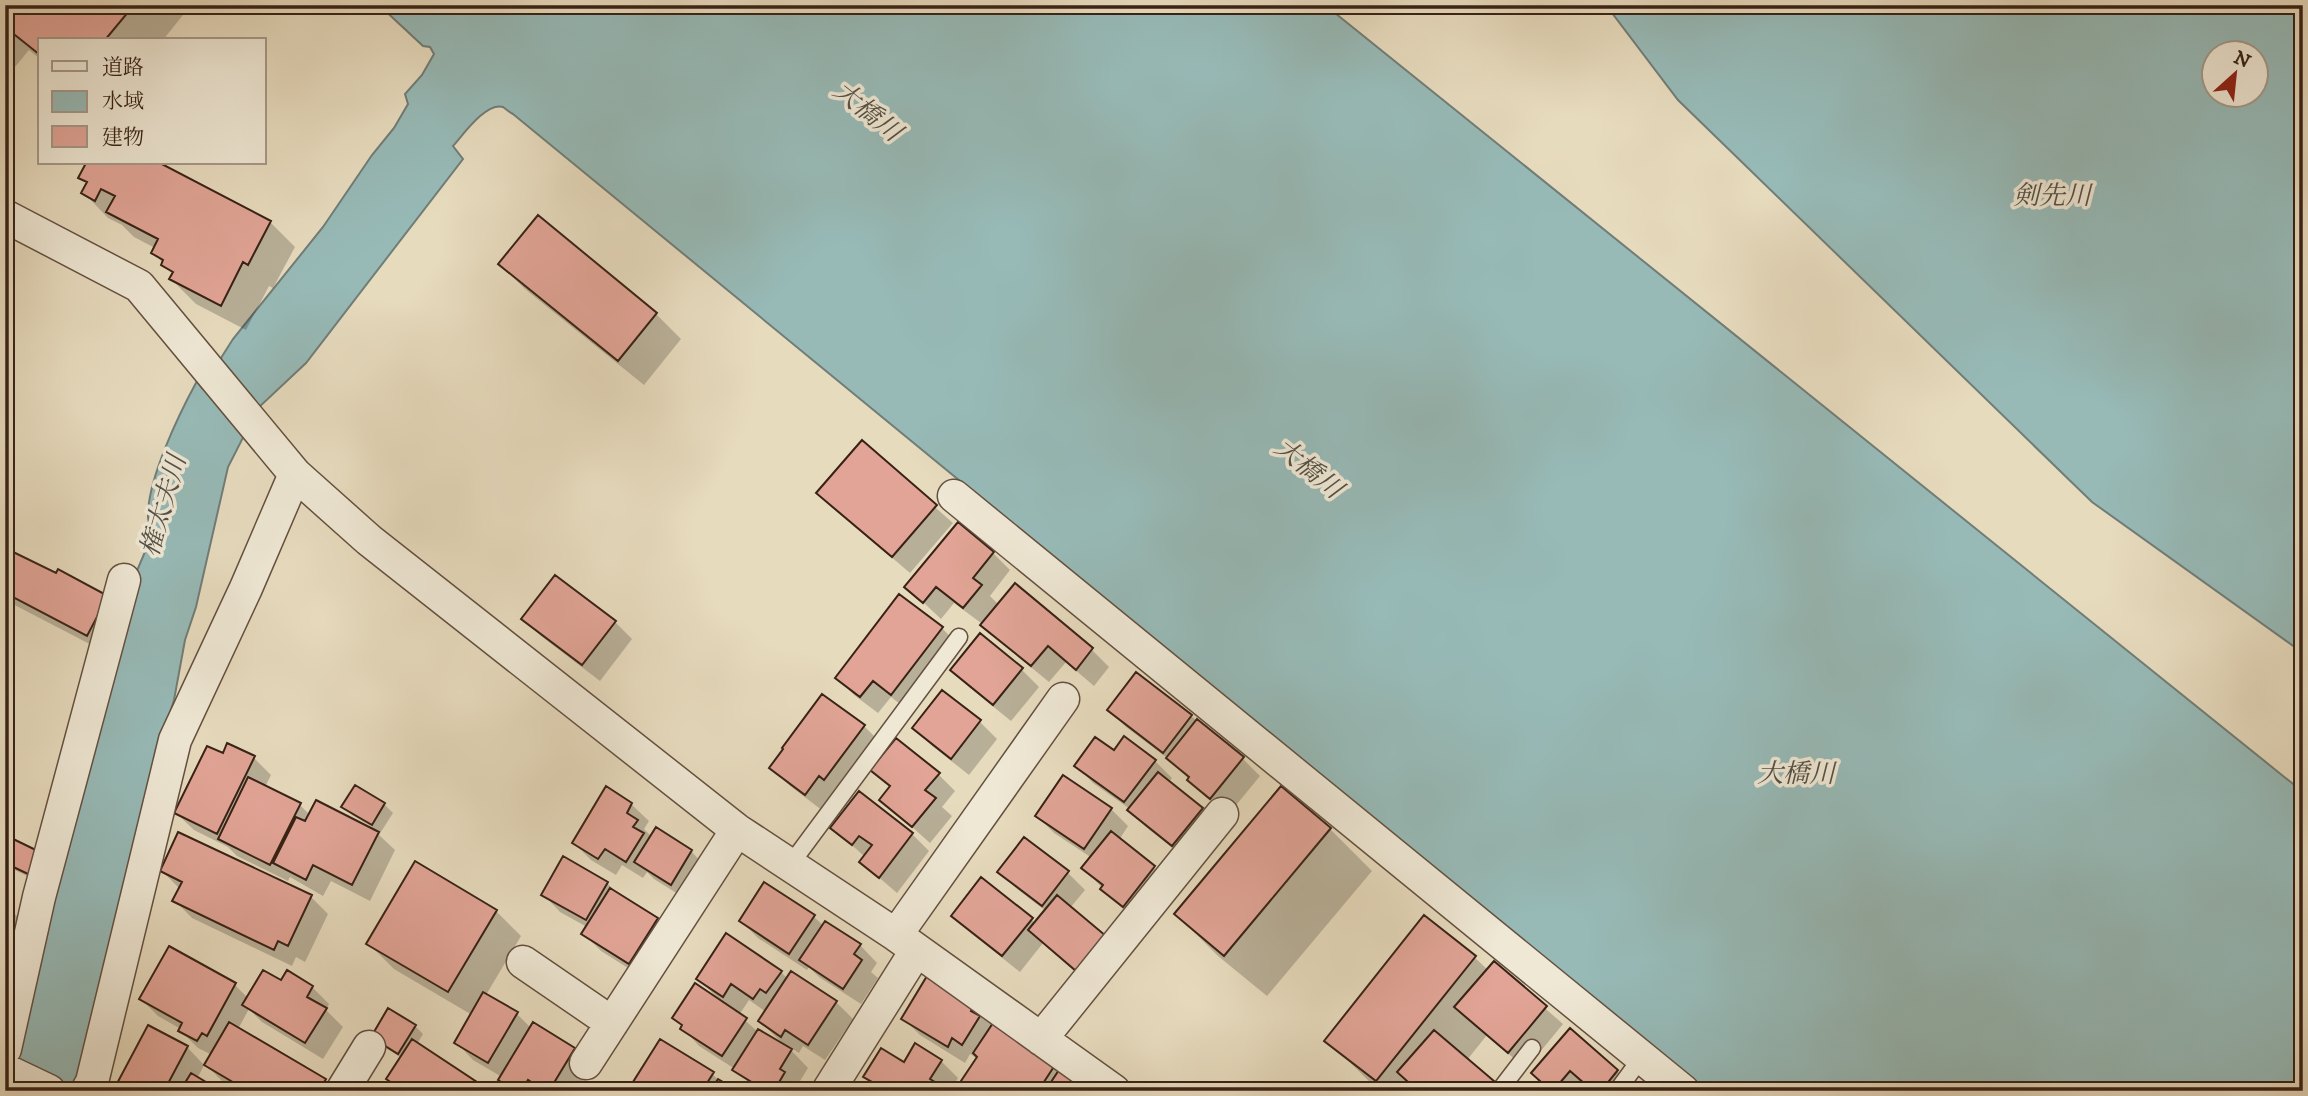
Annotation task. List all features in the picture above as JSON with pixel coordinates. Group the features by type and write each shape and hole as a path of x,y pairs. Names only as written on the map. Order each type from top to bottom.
{"street":[{"path":"5,216 139,286 295,474 369,540 737,830 906,943 1114,1091"},
{"path":"87,1091 92,1082 175,740 246,588 295,474"},
{"path":"954,496 1683,1091"},
{"path":"49,1091 6,1063 39,897 124,580"},
{"path":"828,1091 906,943 1063,699"},
{"path":"1041,1039 1222,814"},
{"path":"586,1062 737,830"},
{"path":"523,962 612,1023"},
{"path":"342,1091 369,1047"}],"lane":[{"path":"790,864 959,637"},
{"path":"1499,1091 1532,1048"},
{"path":"1617,1091 1642,1056"}],"water":[{"name":"大橋川","path":"379,5 1325,5 2303,792 2303,1091 1703,1091 513,114 503,107 496,107 475,120 453,146 463,159 306,363 258,408 228,467 196,607 185,640 174,700 158,751 76,1084 66,1086 64,1091 5,1091 133,580 153,533 148,519 149,502 165,448 197,381 202,388 233,339 323,227 372,155 394,128 408,104 405,94 422,75 434,54 430,47 423,46"},
{"name":"剣先川","path":"1606,5 2303,5 2303,653 2092,502 1678,100"}],"building":[{"path":"5,5 134,5 107,38 38,38 38,53 5,27"},
{"path":"85,164 162,164 271,221 248,265 243,262 221,306 169,279 173,272 161,265 163,260 151,253 158,239 106,212 115,196 101,189 95,201 81,193 87,182 78,178"},
{"path":"538,215 657,313 618,361 498,264"},
{"path":"862,440 937,505 892,557 816,493"},
{"path":"958,522 994,552 973,578 982,585 963,608 936,587 923,603 904,587"},
{"path":"5,548 56,573 58,569 108,596 87,636 5,593"},
{"path":"555,575 616,621 582,665 521,619"},
{"path":"1015,583 1093,648 1076,670 1048,646 1031,666 980,625"},
{"path":"899,594 943,627 891,695 873,681 860,697 835,678"},
{"path":"980,633 1023,668 993,705 950,670"},
{"path":"1136,672 1192,715 1163,753 1107,710"},
{"path":"942,690 981,720 951,759 912,728"},
{"path":"822,694 865,725 824,780 819,776 805,795 769,768"},
{"path":"1197,719 1244,757 1210,799 1166,758"},
{"path":"1124,736 1156,760 1124,802 1074,766 1095,737 1114,750"},
{"path":"896,738 940,773 925,790 936,798 912,827 879,800 890,786 870,770"},
{"path":"227,743 255,756 217,834 174,813 207,746 223,753"},
{"path":"1158,772 1203,808 1172,846 1127,810"},
{"path":"1063,775 1112,808 1084,849 1035,816"},
{"path":"248,777 301,803 270,865 218,839"},
{"path":"355,785 385,803 372,825 341,807"},
{"path":"606,786 632,803 627,813 638,820 633,827 644,833 626,862 605,849 598,859 572,843"},
{"path":"1281,786 1331,828 1224,956 1174,914"},
{"path":"859,791 913,833 879,878 859,862 872,845 859,836 852,845 830,828"},
{"path":"316,800 379,832 352,885 313,865 306,880 273,863 296,817 305,821"},
{"path":"656,827 692,850 671,885 634,862"},
{"path":"1111,831 1155,866 1123,907 1100,889 1103,885 1081,868"},
{"path":"178,832 312,895 288,946 278,941 274,950 172,901 182,882 160,871"},
{"path":"5,835 42,853 30,875 5,863"},
{"path":"1024,837 1069,871 1042,906 997,872"},
{"path":"563,856 608,882 586,920 541,895"},
{"path":"415,861 497,910 448,992 366,944"},
{"path":"981,877 1033,918 1002,956 951,916"},
{"path":"764,882 815,915 789,954 739,921"},
{"path":"610,888 658,918 629,964 581,934"},
{"path":"1057,895 1106,936 1076,971 1028,930"},
{"path":"5,906 13,910 5,925"},
{"path":"1424,915 1476,956 1376,1081 1324,1041"},
{"path":"825,921 861,944 854,954 862,960 843,989 799,960"},
{"path":"726,933 782,971 766,993 760,989 753,999 731,984 723,997 696,979"},
{"path":"169,946 236,983 207,1036 202,1033 197,1041 178,1031 182,1023 139,999"},
{"path":"1494,961 1547,1006 1508,1053 1454,1007"},
{"path":"263,970 281,980 287,970 313,986 307,997 327,1008 305,1043 242,1005"},
{"path":"791,971 837,1001 808,1045 785,1030 781,1037 758,1021"},
{"path":"927,976 974,1005 971,1011 980,1016 962,1045 952,1038 948,1047 901,1019"},
{"path":"695,983 747,1018 722,1056 680,1029 682,1025 672,1018"},
{"path":"483,992 518,1012 488,1063 454,1043"},
{"path":"388,1008 416,1025 398,1054 371,1037"},
{"path":"229,1022 326,1079 319,1091 248,1091 204,1065"},
{"path":"533,1022 575,1048 549,1091 528,1080 521,1091 516,1091 498,1080"},
{"path":"993,1023 1055,1065 1038,1091 975,1091 961,1081 977,1057 973,1053"},
{"path":"148,1025 188,1046 164,1091 113,1091"},
{"path":"1570,1028 1618,1070 1601,1091 1593,1091 1570,1071 1551,1091 1531,1073"},
{"path":"758,1029 792,1049 780,1069 785,1072 774,1091 766,1091 732,1070"},
{"path":"1434,1030 1494,1081 1485,1091 1418,1091 1397,1072"},
{"path":"412,1039 489,1090 391,1091 385,1087 389,1081 386,1079"},
{"path":"660,1039 714,1072 702,1091 647,1091 633,1082"},
{"path":"915,1043 942,1060 930,1079 940,1085 936,1091 869,1091 874,1083 863,1077 881,1048 904,1062"},
{"path":"1061,1067 1094,1091 1045,1091"},
{"path":"191,1073 221,1091 180,1091"},
{"path":"718,1079 738,1091 710,1091"}],"water label":[{"name":"権太夫川","path":"164,506"}]}
